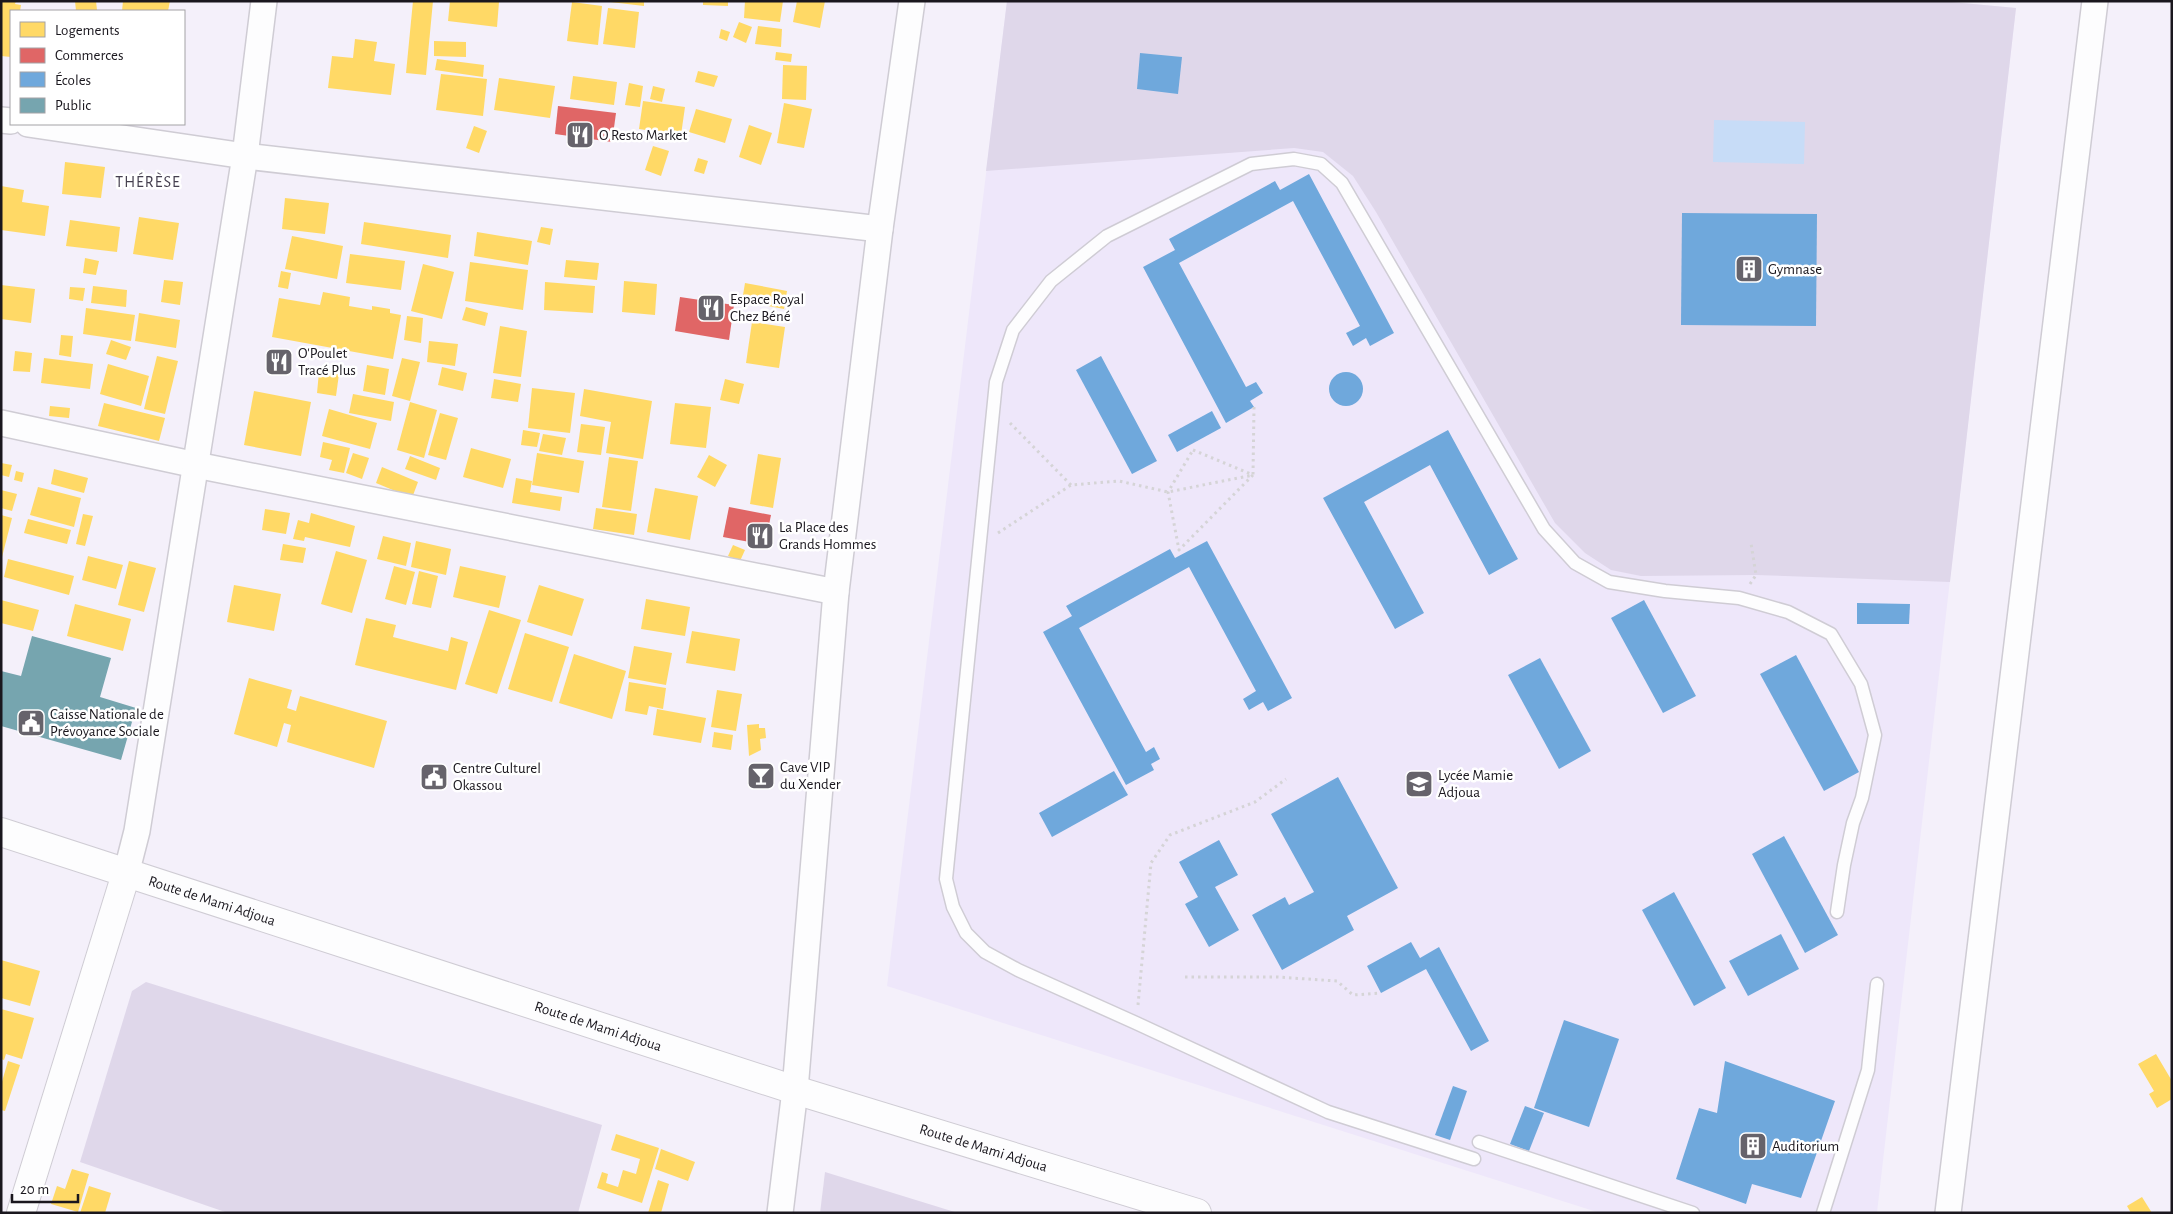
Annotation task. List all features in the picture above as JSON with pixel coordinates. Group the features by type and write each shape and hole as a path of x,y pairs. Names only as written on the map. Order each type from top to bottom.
{"street":[{"path":"21,1213 126,874 137,831 245,156 264,1"},
{"path":"780,1213 795,1090 836,592 880,229 912,1"},
{"path":"1948,1213 2094,1"},
{"path":"35,125 245,156 880,229"},
{"path":"1,423 196,466 836,592"},
{"name":"Route de Mami Adjoua","path":"1,832 795,1090 1197,1213"}],"lane":[{"path":"1474,1159 1328,1112 1018,970 985,952 966,933 953,907 946,879 996,382 1013,330 1051,281 1107,236 1251,164 1294,159 1321,164 1342,183 1544,529 1575,562 1609,582 1664,591 1739,598 1788,612 1831,634 1861,684 1875,735 1862,798 1853,823 1837,912"},
{"path":"1823,1213 1868,1070 1877,984"},
{"path":"1479,1142 1693,1213"}],"path":[{"path":"994,408 1071,485"},
{"path":"1252,475 1192,450 1168,492 1178,550 1252,475 1254,408"},
{"path":"979,546 1071,485 1119,481 1168,492 1252,475"},
{"path":"1739,598 1756,575 1751,543"},
{"path":"1136,1023 1151,863 1170,836 1256,802 1286,779"},
{"path":"1185,977 1277,977 1337,981 1353,995 1381,993"}],"shaded area":[{"name":"Lycée Mamie Adjoua","path":"1007,1 1941,1 2016,8 1877,1213 1600,1213 887,986"},
{"path":"1007,1 1941,1 2016,8 1950,582 1756,575 1641,576 1611,570 1585,553 1555,523 1376,212 1353,176 1323,152 1294,148 986,171"},
{"path":"146,982 602,1125 578,1213 228,1213 80,1162 132,991"},
{"path":"825,1172 958,1213 820,1213"}],"water":[{"path":"1714,120 1805,122 1804,164 1713,162"}],"building: Logements":[{"path":"1,1 16,1 15,4 21,5 20,10 10,10 10,57 1,56"},
{"path":"75,1 96,1 97,10 76,10"},
{"path":"123,1 170,1 168,10 122,10"},
{"path":"413,1 433,1 426,75 406,73"},
{"path":"450,1 499,2 497,27 448,21"},
{"path":"602,1 644,1 644,6"},
{"path":"703,1 728,1 728,6 703,5"},
{"path":"745,1 783,1 780,22 744,18"},
{"path":"797,1 825,1 820,28 793,22"},
{"path":"572,2 602,6 598,45 567,41"},
{"path":"608,8 639,12 635,48 603,44"},
{"path":"739,22 752,27 746,43 733,37"},
{"path":"758,26 782,29 781,47 755,44"},
{"path":"721,29 730,32 727,41 719,38"},
{"path":"355,39 377,42 374,61 395,64 391,95 328,88 332,56 353,58"},
{"path":"434,41 466,42 466,57 434,56"},
{"path":"776,52 792,54 791,62 775,60"},
{"path":"437,59 484,65 483,77 435,70"},
{"path":"783,65 807,66 806,100 782,99"},
{"path":"698,71 718,76 714,87 695,82"},
{"path":"441,74 487,79 483,116 436,110"},
{"path":"573,76 617,82 614,105 570,99"},
{"path":"499,78 555,86 550,118 494,110"},
{"path":"629,83 643,86 640,107 625,105"},
{"path":"653,86 665,89 662,102 650,99"},
{"path":"643,101 685,107 681,135 639,129"},
{"path":"784,103 812,109 804,148 777,143"},
{"path":"696,109 732,119 725,143 689,132"},
{"path":"749,125 772,133 761,165 739,157"},
{"path":"474,126 487,131 479,153 466,148"},
{"path":"653,146 669,151 661,176 645,170"},
{"path":"698,158 708,161 704,174 694,171"},
{"path":"65,162 105,167 101,198 62,194"},
{"path":"1,186 24,190 22,202 49,206 45,236 1,230"},
{"path":"285,198 329,203 325,234 282,229"},
{"path":"139,217 179,223 173,260 133,254"},
{"path":"70,220 120,227 117,252 66,246"},
{"path":"364,222 451,235 448,258 361,244"},
{"path":"541,227 553,229 550,245 537,242"},
{"path":"477,232 532,241 528,265 474,256"},
{"path":"292,236 343,246 337,279 285,269"},
{"path":"350,254 405,261 401,290 346,283"},
{"path":"85,258 99,261 96,275 83,273"},
{"path":"566,260 599,263 597,280 564,277"},
{"path":"470,262 528,270 523,310 465,301"},
{"path":"423,264 454,272 442,319 411,311"},
{"path":"281,271 291,273 288,289 278,287"},
{"path":"164,280 183,282 180,305 161,302"},
{"path":"624,281 657,284 655,315 622,312"},
{"path":"545,282 595,286 593,313 544,310"},
{"path":"745,283 787,291 784,309 742,301"},
{"path":"1,285 35,289 31,323 1,319"},
{"path":"93,286 127,290 126,307 91,303"},
{"path":"70,287 85,288 83,301 69,299"},
{"path":"323,292 350,297 349,306 372,310 372,306 390,309 390,313 401,315 393,359 272,337 279,298 320,305"},
{"path":"466,307 488,313 485,326 462,320"},
{"path":"86,308 135,315 131,341 83,334"},
{"path":"139,313 180,320 176,348 135,341"},
{"path":"407,316 423,318 421,343 404,340"},
{"path":"752,322 785,327 779,368 746,363"},
{"path":"500,326 527,331 521,377 493,373"},
{"path":"61,335 73,336 71,357 59,355"},
{"path":"111,340 131,347 126,360 106,354"},
{"path":"429,341 458,344 455,366 427,362"},
{"path":"15,351 32,353 30,372 13,371"},
{"path":"157,356 178,361 165,414 144,409"},
{"path":"44,358 93,364 90,389 41,383"},
{"path":"402,358 420,362 410,401 392,396"},
{"path":"108,364 149,376 141,406 100,394"},
{"path":"367,365 389,369 385,395 363,391"},
{"path":"442,367 467,373 463,391 438,385"},
{"path":"319,372 339,374 336,396 317,393"},
{"path":"494,379 521,384 518,402 491,398"},
{"path":"725,379 744,384 739,404 720,400"},
{"path":"532,388 575,393 570,433 528,428"},
{"path":"584,389 652,401 643,459 606,453 611,422 580,416"},
{"path":"254,391 311,402 301,456 244,445"},
{"path":"353,394 394,402 391,421 349,413"},
{"path":"410,402 437,410 424,458 397,450"},
{"path":"104,403 165,418 159,441 98,426"},
{"path":"675,403 711,407 706,448 670,444"},
{"path":"50,406 70,408 69,418 49,416"},
{"path":"329,409 377,423 370,449 322,436"},
{"path":"440,413 458,418 446,460 428,455"},
{"path":"581,424 605,427 601,455 577,452"},
{"path":"523,430 540,433 537,447 521,445"},
{"path":"543,434 566,438 562,455 539,451"},
{"path":"323,442 350,448 344,473 329,470 332,460 320,457"},
{"path":"471,448 511,459 503,488 463,477"},
{"path":"353,453 369,458 362,479 346,473"},
{"path":"537,453 584,461 579,493 532,485"},
{"path":"758,454 781,458 773,508 750,504"},
{"path":"709,455 727,465 715,487 697,477"},
{"path":"410,456 440,468 436,480 405,469"},
{"path":"609,457 638,461 631,511 602,507"},
{"path":"1,463 12,465 9,477 1,475"},
{"path":"382,467 418,482 412,498 376,483"},
{"path":"54,469 88,478 84,493 51,484"},
{"path":"16,471 24,473 22,482 14,480"},
{"path":"516,478 532,481 530,492 562,497 560,511 512,503"},
{"path":"38,487 81,498 74,527 30,515"},
{"path":"655,488 698,496 690,540 647,532"},
{"path":"1,490 17,494 12,511 1,508"},
{"path":"596,508 637,514 634,535 593,529"},
{"path":"265,509 290,513 286,534 262,530"},
{"path":"311,513 355,526 350,547 305,537 304,541 293,539 298,520 309,523"},
{"path":"83,514 93,516 85,546 76,544"},
{"path":"1,515 12,518 2,557 1,557"},
{"path":"28,519 71,530 67,544 24,533"},
{"path":"383,536 411,543 406,566 377,559"},
{"path":"416,541 451,549 446,575 411,567"},
{"path":"283,544 306,548 303,563 280,560"},
{"path":"733,545 745,550 740,561 728,556"},
{"path":"336,551 367,560 352,613 321,604"},
{"path":"88,556 123,565 116,589 82,580"},
{"path":"8,559 74,576 69,595 4,577"},
{"path":"129,561 156,568 144,612 118,605"},
{"path":"394,566 415,572 406,605 385,599"},
{"path":"460,566 506,576 499,608 453,597"},
{"path":"419,571 438,576 431,608 412,604"},
{"path":"234,585 281,594 274,631 227,622"},
{"path":"539,585 584,599 572,636 527,622"},
{"path":"646,599 690,607 685,636 641,629"},
{"path":"1,600 39,610 33,631 1,623"},
{"path":"75,604 131,619 123,651 67,636"},
{"path":"489,610 521,620 497,694 465,684"},
{"path":"366,618 396,625 393,637 448,651 451,637 468,642 456,690 355,665"},
{"path":"692,631 740,639 735,671 686,663"},
{"path":"525,633 569,647 552,702 508,689"},
{"path":"634,646 672,653 666,685 628,678"},
{"path":"574,654 626,671 612,719 559,703"},
{"path":"249,678 292,690 287,708 296,711 300,696 387,721 374,768 287,742 291,725 284,723 277,747 234,734"},
{"path":"629,682 666,688 663,709 649,706 647,715 625,711"},
{"path":"717,690 742,694 736,731 711,727"},
{"path":"657,709 706,718 701,743 653,735"},
{"path":"759,724 759,728 765,728 766,738 760,739 761,750 749,756 747,725"},
{"path":"714,732 733,735 731,750 712,747"},
{"path":"1,960 40,971 30,1006 1,998"},
{"path":"1,1009 34,1018 22,1059 6,1054 4,1060 1,1059"},
{"path":"2156,1054 2172,1081 2172,1099 2157,1108 2149,1094 2154,1091 2138,1064"},
{"path":"8,1061 20,1065 5,1111 1,1110 1,1085"},
{"path":"616,1134 659,1148 642,1203 597,1188 602,1172 608,1174 606,1183 618,1187 623,1170 636,1174 640,1159 611,1150"},
{"path":"661,1149 695,1162 688,1181 655,1169"},
{"path":"72,1169 89,1174 78,1212 51,1204 57,1186 65,1189"},
{"path":"658,1180 669,1184 661,1213 648,1213"},
{"path":"89,1186 111,1193 105,1213 80,1213"},
{"path":"2142,1197 2152,1213 2131,1213 2127,1206"}],"building: Commerces":[{"path":"558,106 616,113 612,142 555,134"},
{"path":"680,297 734,305 729,340 675,331"},
{"path":"729,507 771,515 765,545 723,537"}],"building: Écoles":[{"path":"1140,53 1182,57 1178,94 1137,89"},
{"path":"1309,174 1394,333 1370,346 1366,338 1353,346 1346,333 1360,326 1293,201 1179,263 1246,387 1256,382 1263,393 1250,401 1254,407 1226,423 1143,267 1175,250 1169,239 1275,181 1280,190"},
{"name":"Gymnase","path":"1682,213 1817,214 1816,326 1681,325"},
{"path":"1101,356 1157,461 1132,474 1076,370"},
{"path":"1346,372 1353,373 1358,377 1362,382 1362,396 1358,401 1353,405 1346,406 1339,405 1334,401 1330,396 1329,389 1330,382 1334,377 1339,373"},
{"path":"1212,411 1221,428 1177,452 1168,435"},
{"path":"1448,430 1518,559 1489,575 1430,465 1364,502 1424,613 1395,629 1323,498"},
{"path":"1207,541 1292,698 1268,711 1263,702 1249,710 1243,699 1256,691 1189,567 1079,628 1146,752 1154,747 1160,759 1151,764 1154,770 1126,785 1043,632 1072,616 1066,606 1170,549 1175,558"},
{"path":"1644,600 1696,696 1663,713 1611,618"},
{"path":"1857,603 1910,604 1909,624 1857,624"},
{"path":"1796,655 1859,772 1824,791 1760,674"},
{"path":"1540,658 1591,751 1559,769 1508,675"},
{"path":"1114,771 1128,795 1052,837 1039,813"},
{"path":"1338,777 1398,888 1347,916 1354,930 1282,970 1252,915 1285,897 1289,905 1314,892 1271,814"},
{"path":"1784,836 1838,935 1805,953 1752,854"},
{"path":"1219,840 1238,875 1215,887 1239,930 1209,947 1185,904 1198,897 1179,862"},
{"path":"1674,892 1726,988 1694,1006 1642,910"},
{"path":"1781,934 1799,969 1748,996 1729,961"},
{"path":"1411,942 1420,958 1439,947 1489,1041 1471,1051 1426,969 1381,993 1367,966"},
{"path":"1564,1020 1619,1039 1589,1127 1534,1108"},
{"name":"Auditorium","path":"1725,1061 1835,1101 1801,1198 1752,1184 1746,1204 1676,1179 1699,1108 1717,1113"},
{"path":"1453,1086 1467,1091 1450,1140 1435,1135"},
{"path":"1525,1106 1544,1113 1529,1151 1510,1144"}],"building: Public":[{"path":"32,636 111,658 100,697 136,708 121,760 1,726 1,671 21,676"}],"place":[{"name":"O Resto Market","path":"580,135"},
{"name":"Gymnase","path":"1749,269"},
{"name":"Espace Royal Chez Béné","path":"711,308"},
{"name":"O'Poulet Tracé Plus","path":"279,362"},
{"name":"La Place des Grands Hommes","path":"760,536"},
{"name":"Caisse Nationale de Prévoyance Sociale","path":"31,723"},
{"name":"Cave VIP du Xender","path":"761,776"},
{"name":"Centre Culturel Okassou","path":"434,777"},
{"name":"Lycée Mamie Adjoua","path":"1419,784"},
{"name":"Auditorium","path":"1753,1146"}],"district":[{"name":"THÉRÈSE","path":"148,181"}]}
